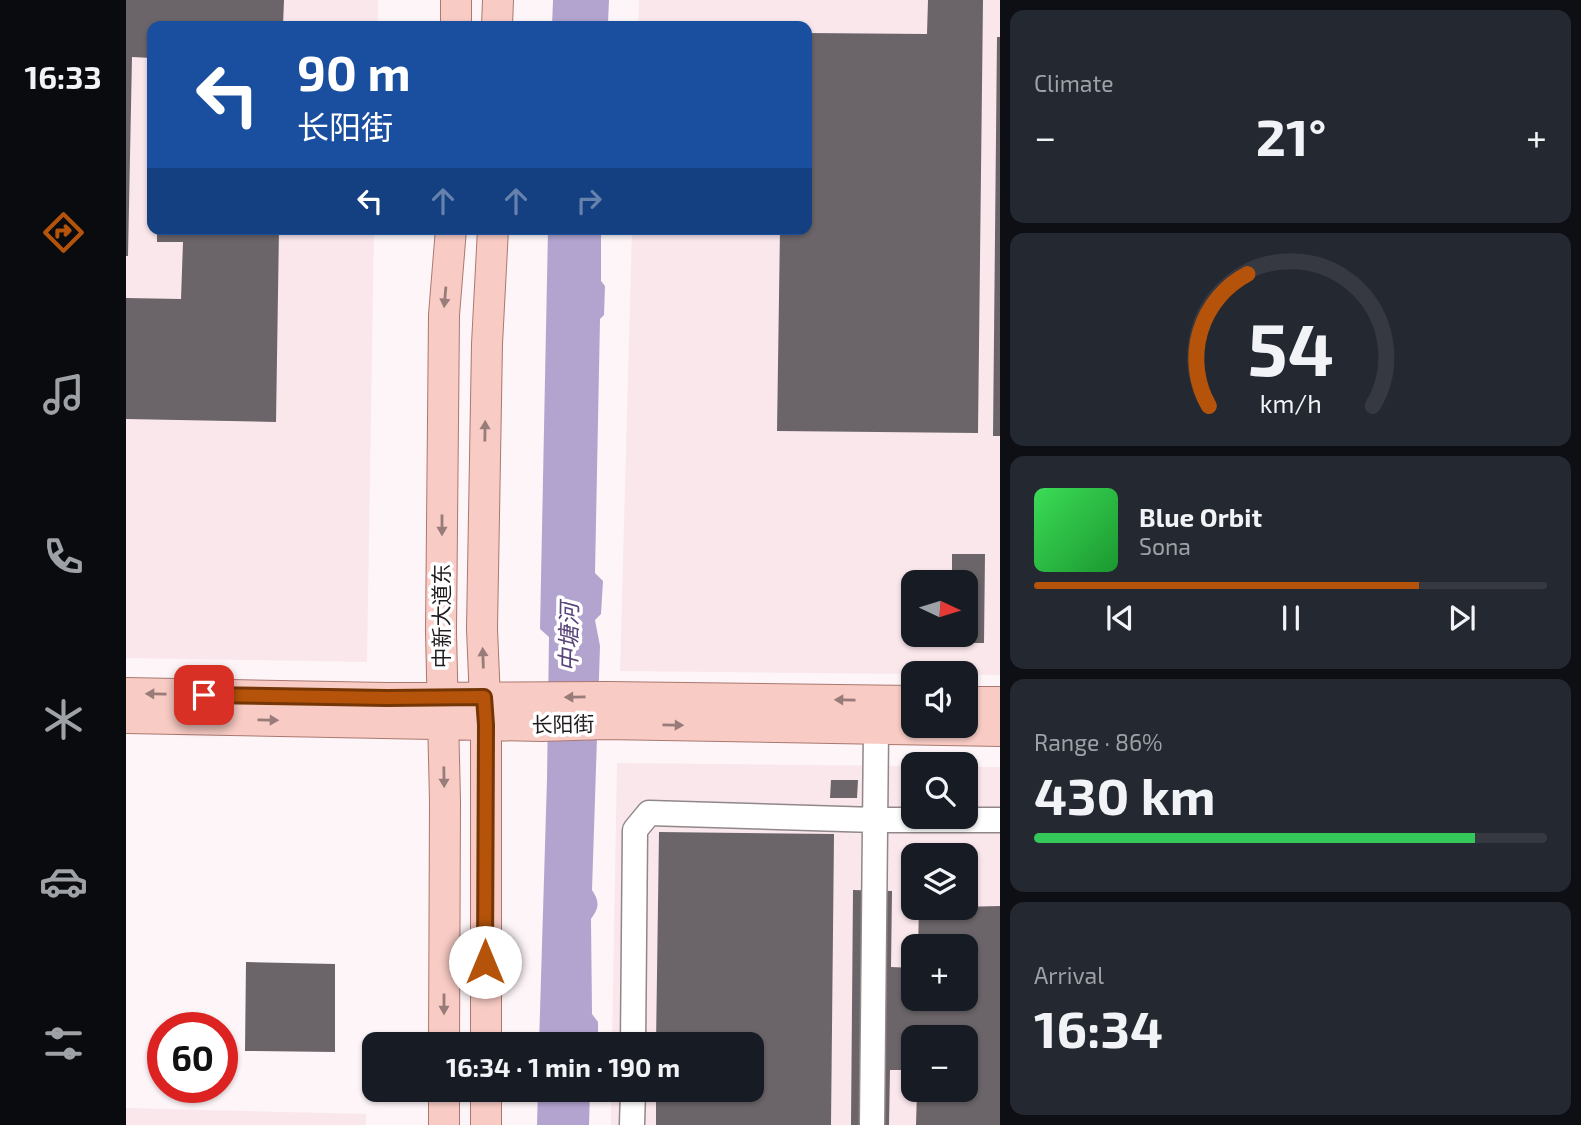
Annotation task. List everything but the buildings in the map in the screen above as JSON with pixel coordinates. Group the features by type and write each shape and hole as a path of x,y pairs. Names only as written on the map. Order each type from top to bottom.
{"main road":[{"path":"456,0 456,21"},
{"path":"497,21 498,0"},
{"name":"中新大道东","path":"444,1032 444,315 451,235"},
{"name":"中新大道东","path":"486,1032 485,711 482,629 486,344 493,235"},
{"name":"长阳街","path":"126,693 442,711"},
{"name":"长阳街","path":"126,718 606,710 901,701"},
{"path":"978,702 1000,702"},
{"name":"长阳街","path":"606,710 876,730 1000,731"},
{"path":"444,1102 444,1125"},
{"path":"486,1102 486,1125"}],"lane":[{"path":"872,1125 876,730"},
{"path":"633,1032 635,830 649,813 875,820 1000,820"},
{"path":"632,1125 633,1102"}],"shaded area":[{"path":"126,0 378,0 378,21 147,21 147,235 374,235 367,662 126,658"},
{"path":"639,0 1000,0 1000,675 978,675 978,661 901,661 901,674 620,671 632,235 812,235 812,21 638,21"},
{"path":"617,763 901,766 901,829 978,829 978,767 1000,767 1000,1125 611,1125 611,1102 764,1102 764,1032 612,1032"},
{"path":"126,1108 366,1114 366,1125 126,1125"}],"water":[{"path":"553,0 609,0 608,21 552,21"},
{"name":"中塘河","path":"548,235 601,235 601,281 605,286 604,315 600,319 595,573 603,581 601,614 595,620 600,646 592,890 597,905 591,919 592,1014 598,1022 598,1032 539,1032 549,637 540,629"},
{"path":"538,1102 590,1102 589,1125 537,1125"}],"route":[{"path":"204,695 441,699 484,697 485,962"}]}
